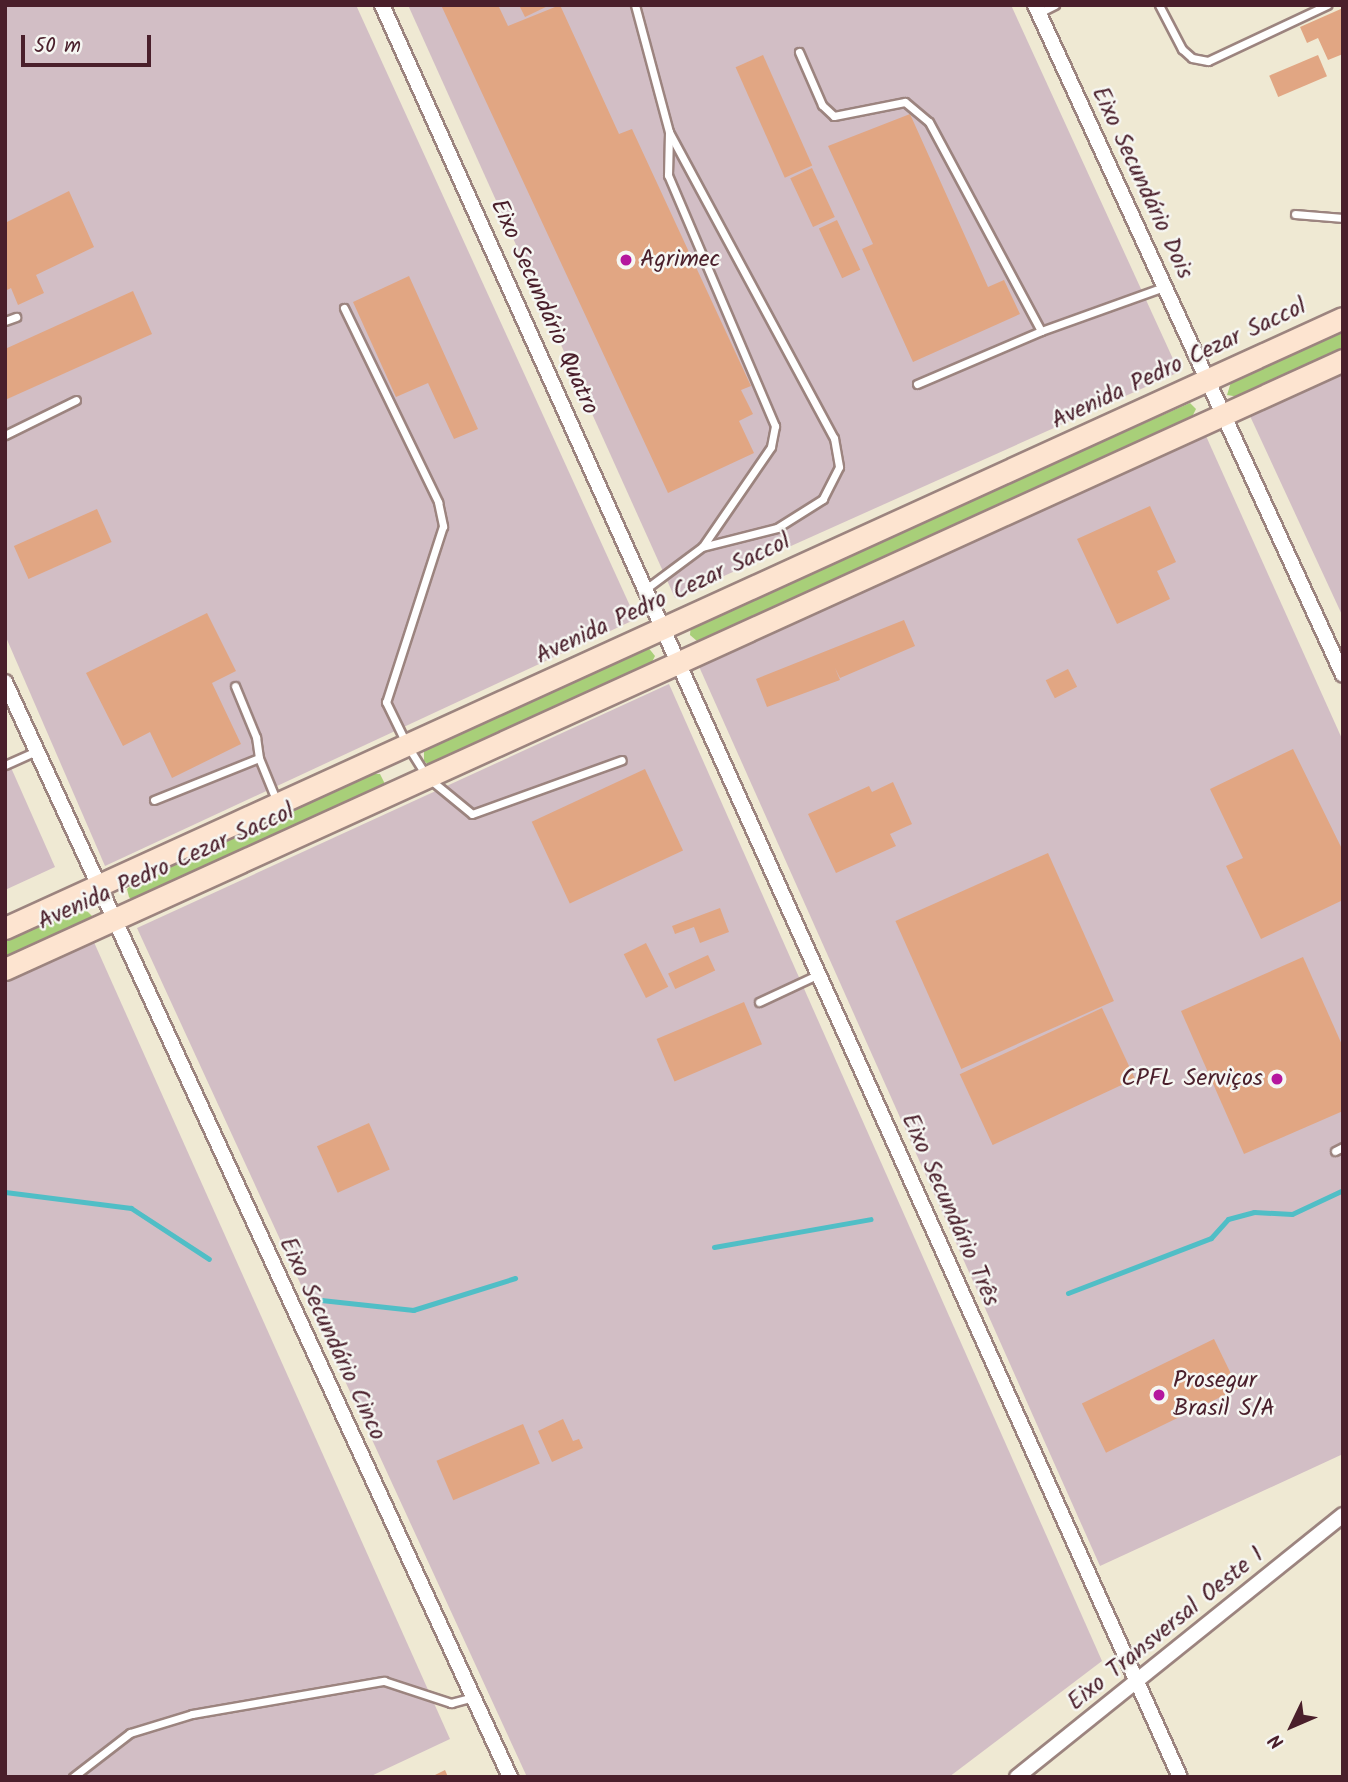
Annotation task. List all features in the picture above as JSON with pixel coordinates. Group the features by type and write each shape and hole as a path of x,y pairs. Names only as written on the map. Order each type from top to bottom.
{"street":[{"name":"Eixo Secundário Quatro","path":"382,5 680,662"},
{"name":"Eixo Secundário Dois","path":"1037,9 1343,675"},
{"name":"Avenida Pedro Cezar Saccol","path":"5,928 1343,318"},
{"name":"Avenida Pedro Cezar Saccol","path":"5,969 1343,360"},
{"name":"Eixo Secundário Três","path":"680,662 1180,1777"},
{"name":"Eixo Secundário Cinco","path":"5,682 11,712 36,751 510,1777"},
{"name":"Eixo Transversal Oeste 1","path":"1017,1777 1343,1515"}],"lane":[{"path":"635,5 669,131 834,438 839,467 823,499 777,528 702,547"},
{"path":"1037,9 1055,5"},
{"path":"1159,5 1182,49 1192,58 1208,61 1326,5"},
{"path":"799,52 822,105 834,116 905,102 929,122 1041,331"},
{"path":"647,588 702,547 771,447 775,426 668,176 669,131"},
{"path":"1295,214 1343,218"},
{"path":"917,384 1041,331 1165,287"},
{"path":"344,309 438,502 443,526 386,702 407,745 427,777 472,814 622,760"},
{"path":"5,321 16,317"},
{"path":"5,435 76,400"},
{"path":"235,686 256,737 259,758 278,804"},
{"path":"5,765 36,751"},
{"path":"154,800 259,758"},
{"path":"759,1002 820,974"},
{"path":"73,1777 130,1733 192,1714 384,1681 451,1703 473,1698"}],"shaded area":[{"path":"5,5 356,5 636,619 105,866 5,635"},
{"path":"408,5 1011,5 1179,372 675,598"},
{"path":"1343,374 1343,617 1250,416"},
{"path":"1206,436 1343,741 1343,1454 1100,1566 697,662"},
{"path":"669,684 1102,1661 949,1777 527,1777 137,928"},
{"path":"5,754 55,867 5,890"},
{"path":"93,940 450,1739 369,1777 5,1777 5,982"}],"green space":[{"path":"1343,330 1343,350 1239,397 1227,395 1231,382"},
{"path":"1190,403 1196,409 1191,419 697,641 690,635 691,624"},
{"path":"647,646 655,656 652,662 439,764 431,767 424,761 424,749"},
{"path":"369,774 380,774 385,784 382,792 137,905 129,897 127,889 135,882"},
{"path":"82,906 93,917 88,924 5,963 5,941"}],"building":[{"name":"Agrimec","path":"441,5 498,5 508,26 560,5 619,134 632,129 751,386 741,390 753,414 739,421 754,453 668,493"},
{"path":"519,5 550,5 525,17"},
{"path":"1343,8 1343,54 1328,60 1318,38 1307,43 1300,27"},
{"path":"763,55 812,166 785,178 736,67"},
{"path":"1318,55 1327,76 1278,97 1269,76"},
{"path":"910,114 988,287 1004,280 1020,314 913,362 862,249 873,244 828,146"},
{"path":"812,168 835,217 813,227 790,178"},
{"path":"69,191 94,247 36,275 44,293 18,305 11,288 5,291 5,223"},
{"path":"837,220 860,270 842,278 819,228"},
{"path":"409,276 478,429 454,439 428,383 396,397 353,302"},
{"path":"133,291 152,334 5,400 5,349"},
{"path":"1150,506 1176,562 1157,571 1170,599 1117,624 1077,539"},
{"path":"97,509 112,542 29,579 14,546"},
{"path":"207,613 236,671 212,683 241,744 172,778 150,732 123,746 86,673"},
{"path":"904,620 915,646 840,678 835,668 840,680 767,707 756,679"},
{"path":"1068,669 1077,687 1055,698 1046,680"},
{"path":"1293,749 1343,851 1343,900 1261,939 1226,866 1243,858 1210,789"},
{"path":"645,769 683,851 570,903 532,822"},
{"path":"893,782 912,824 890,834 896,846 836,873 808,814 869,786 872,792"},
{"path":"1048,853 1114,1001 961,1069 895,921"},
{"path":"720,908 729,932 700,943 694,927 675,934 672,926"},
{"path":"646,943 668,987 646,998 624,954"},
{"path":"708,955 715,970 675,989 668,974"},
{"name":"CPFL Serviços","path":"1303,957 1343,1047 1343,1111 1244,1154 1181,1011"},
{"path":"744,1002 762,1044 675,1081 657,1039"},
{"path":"1102,1008 1135,1079 993,1145 960,1074"},
{"path":"369,1123 390,1170 338,1193 317,1146"},
{"name":"Prosegur Brasil S/A","path":"1214,1339 1238,1388 1106,1453 1082,1403"},
{"path":"563,1419 573,1441 579,1439 583,1448 552,1462 538,1431"},
{"path":"523,1424 540,1464 453,1500 436,1461"},
{"path":"445,1770 448,1777 431,1777"}],"waterway":[{"path":"1068,1293 1211,1238 1228,1219 1254,1212 1292,1214 1343,1190"},
{"path":"5,1192 131,1208 209,1259"},
{"path":"714,1247 871,1219"},
{"path":"321,1300 413,1310 515,1278"}],"place":[{"name":"Agrimec","path":"626,260"},
{"name":"CPFL Serviços","path":"1277,1079"},
{"name":"Prosegur Brasil S/A","path":"1159,1395"}]}
